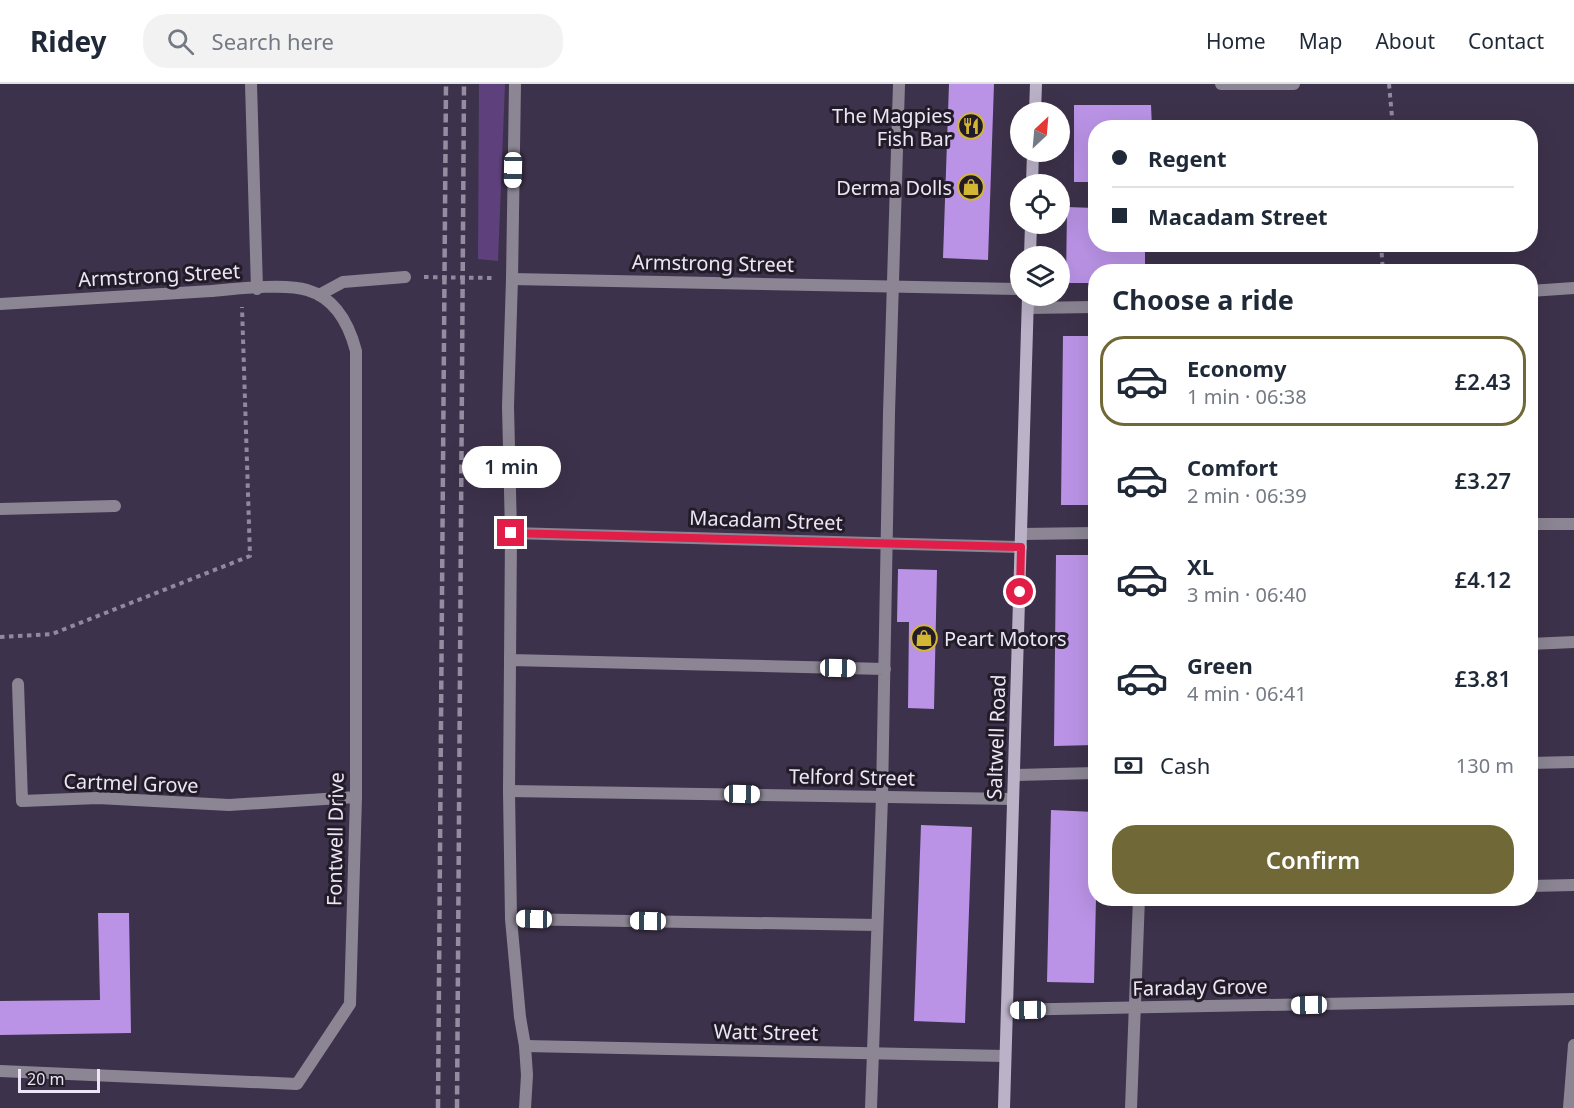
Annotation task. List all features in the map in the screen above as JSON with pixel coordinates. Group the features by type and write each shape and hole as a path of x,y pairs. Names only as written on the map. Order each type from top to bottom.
{"street":[{"path":"251,84 257,288"},
{"path":"515,84 508,406 511,533 509,790 511,919 525,1046 527,1075 525,1108"},
{"path":"871,1108 882,797 898,84"},
{"path":"1035,102 1036,84"},
{"path":"1221,84 1294,84"},
{"path":"319,295 343,282 405,277"},
{"name":"Armstrong Street","path":"512,279 1010,289"},
{"name":"Armstrong Street","path":"0,304 257,288 296,288 319,295"},
{"path":"1538,290 1574,288"},
{"name":"Fontwell Drive","path":"0,1071 297,1084 350,1004 356,797 356,351 351,334 341,315 332,304 319,295"},
{"path":"1070,305 1088,306"},
{"name":"Saltwell Road","path":"1004,1108 1028,306"},
{"path":"0,509 115,506"},
{"path":"1538,524 1574,524"},
{"name":"Macadam Street","path":"511,533 1021,547"},
{"path":"1021,534 1088,533"},
{"path":"1538,644 1574,642"},
{"path":"510,660 885,669"},
{"name":"Cartmel Grove","path":"18,684 22,801 98,798 229,805 356,797"},
{"path":"1538,763 1574,762"},
{"path":"1014,774 1088,773"},
{"name":"Telford Street","path":"509,790 1013,799"},
{"path":"1538,886 1574,885"},
{"path":"1131,1108 1139,906"},
{"path":"511,919 878,925"},
{"name":"Faraday Grove","path":"1007,1010 1574,999"},
{"path":"1569,1108 1574,1045"},
{"name":"Watt Street","path":"525,1046 1005,1056"}],"path":[{"path":"1389,84 1392,120"},
{"path":"405,277 512,279"},
{"path":"0,637 52,634 250,556 241,289"}],"shaded area":[{"path":"479,84 505,84 498,261 478,259"}],"building":[{"path":"949,84 994,84 988,260 943,258"},
{"path":"1074,105 1151,105 1152,120 1088,120 1088,182 1074,182"},
{"path":"1070,207 1088,208 1088,252 1145,252 1145,264 1088,264 1088,283 1070,283 1070,246 1066,246 1067,234 1070,234"},
{"path":"1063,336 1088,336 1088,505 1061,505"},
{"path":"1056,555 1088,555 1088,745 1054,746"},
{"path":"898,569 937,570 934,709 908,708 909,622 897,622"},
{"path":"1051,810 1088,812 1088,906 1096,906 1094,983 1047,982"},
{"path":"921,825 972,827 965,1023 914,1021"},
{"path":"98,913 129,913 131,1033 0,1035 0,1001 100,1000"}],"railway":[{"path":"438,1108 446,84"},
{"path":"457,1108 464,84"}],"place":[{"name":"The Magpies Fish Bar","path":"971,126"},
{"name":"Derma Dolls","path":"971,187"},
{"name":"Peart Motors","path":"924,638"}],"route":[{"path":"511,533 1021,547 1020,592"}]}
